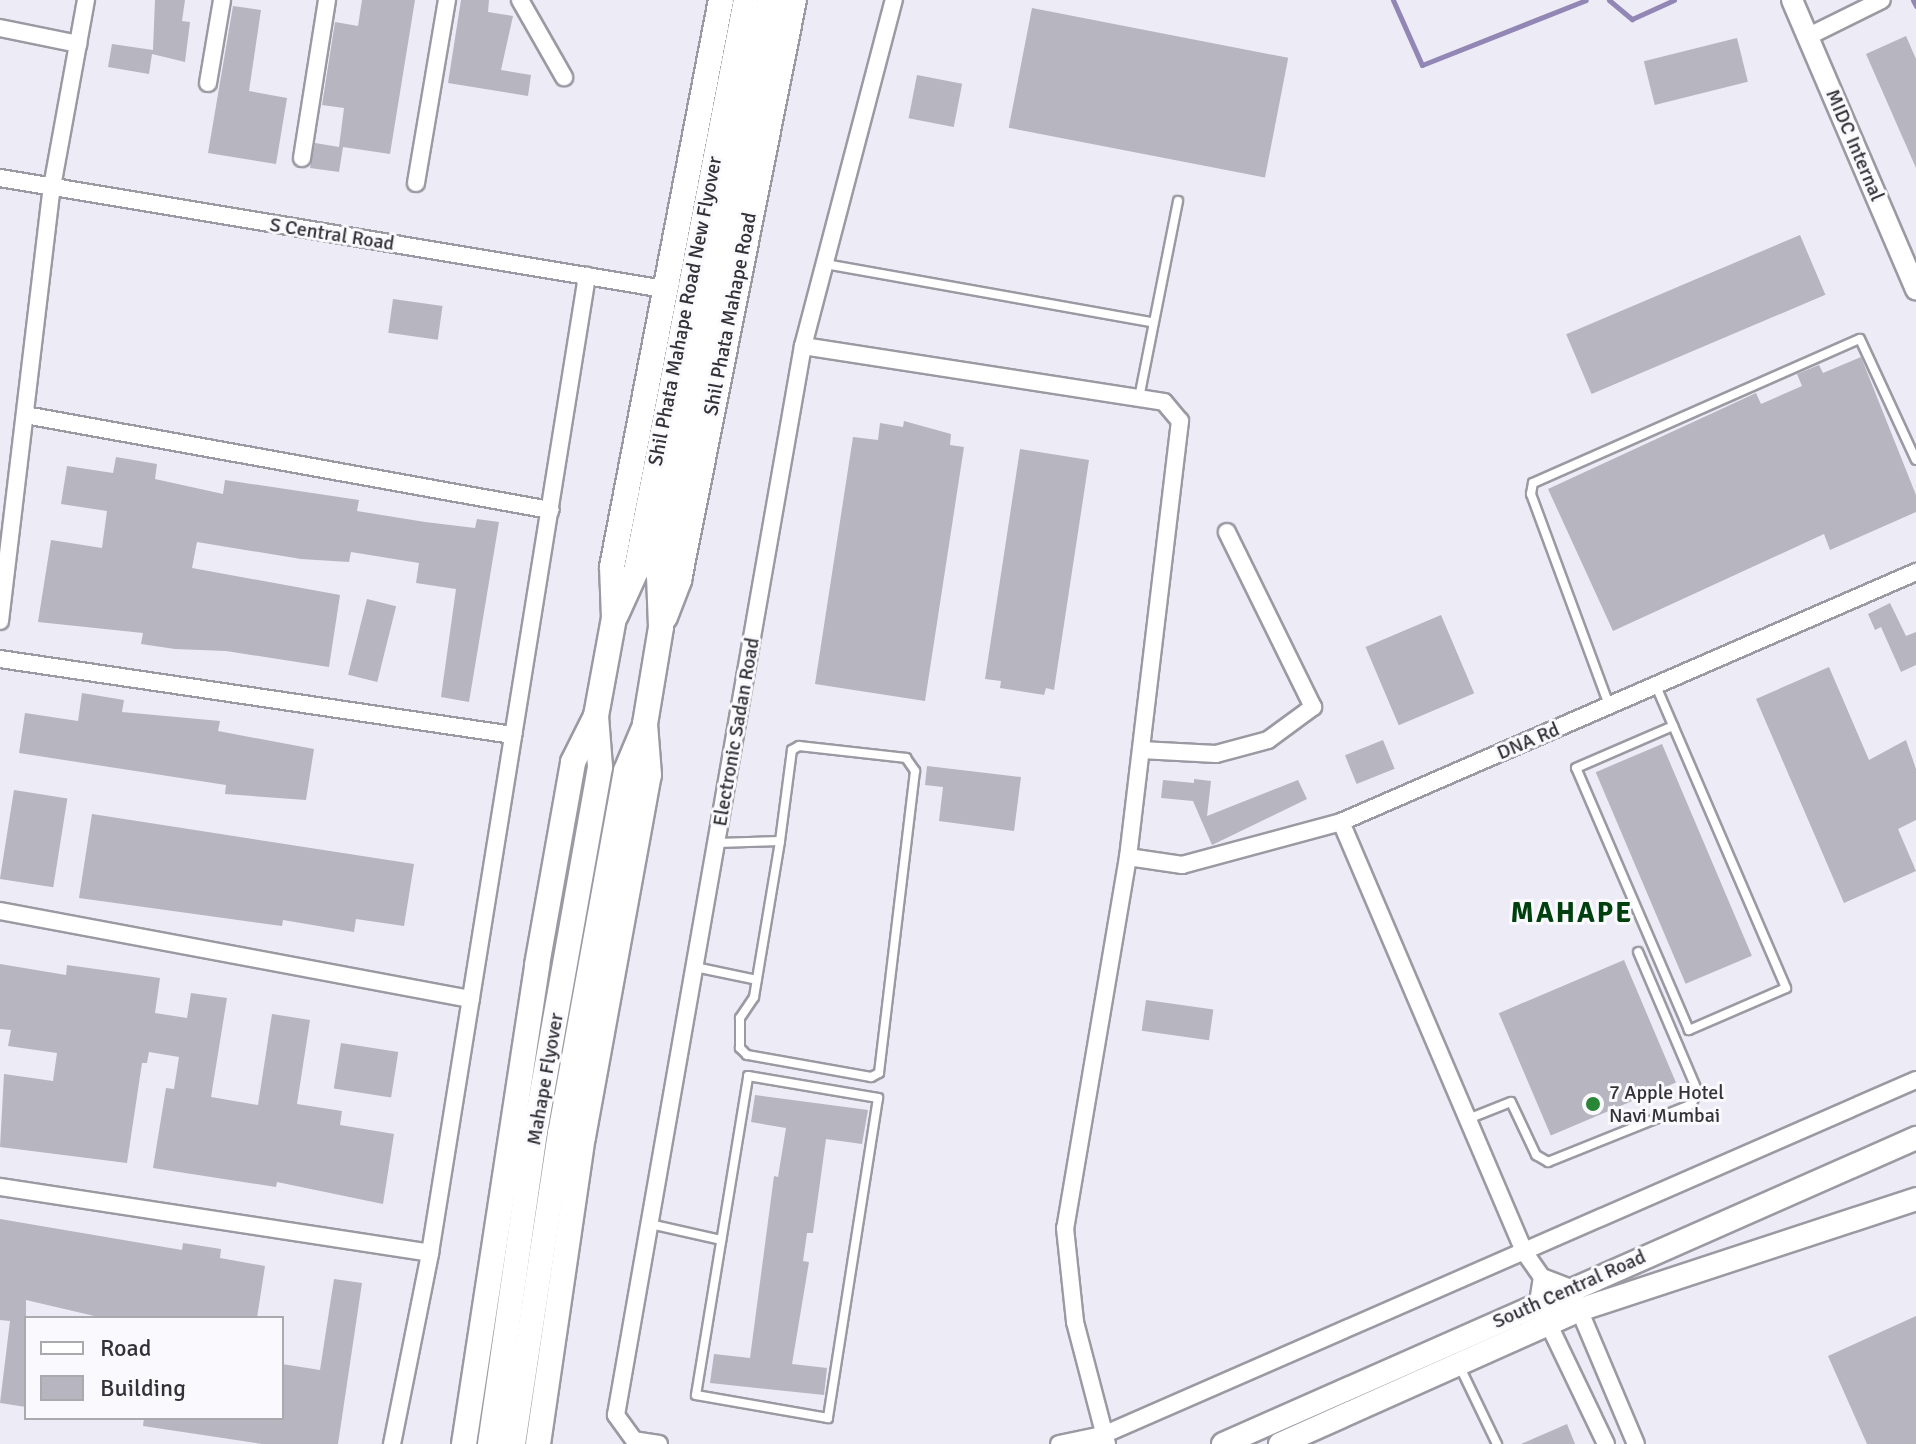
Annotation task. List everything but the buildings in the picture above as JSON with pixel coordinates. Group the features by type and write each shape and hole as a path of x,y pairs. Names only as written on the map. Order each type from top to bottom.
{"main road":[{"path":"464,1444 573,762 596,716 614,618 612,567 721,0"},
{"name":"Shil Phata Mahape Road New Flyover","path":"661,627 647,574 746,0"},
{"name":"Shil Phata Mahape Road New Flyover","path":"614,618 647,574 770,0"},
{"name":"Shil Phata Mahape Road","path":"661,627 679,580 794,0"},
{"path":"538,1444 583,1137 649,775 645,724 661,627"},
{"name":"Mahape Flyover","path":"490,1444 535,1132 600,767 596,716"},
{"name":"Mahape Flyover","path":"513,1444 560,1134 626,771 645,724"},
{"name":"South Central Road","path":"1223,1444 1538,1302 1916,1138"},
{"name":"South Central Road","path":"1280,1444 1579,1310 1916,1199"}],"street":[{"path":"0,621 52,187 86,0"},
{"path":"208,83 222,0"},
{"path":"302,158 327,0"},
{"path":"416,183 447,0"},
{"path":"520,0 564,77"},
{"name":"Electronic Sadan Road","path":"659,1444 634,1440 616,1415 803,346 894,0"},
{"name":"MIDC Internal","path":"1792,0 1915,284"},
{"path":"1809,36 1882,0"},
{"path":"0,28 78,44"},
{"name":"S Central Road","path":"0,178 664,289"},
{"path":"392,1444 430,1253 587,276"},
{"path":"803,346 1164,402 1180,421 1128,857 1065,1228 1075,1322 1105,1440"},
{"path":"25,415 550,510"},
{"path":"1141,750 1216,754 1268,740 1313,707 1227,532"},
{"name":"DNA Rd","path":"1128,857 1182,865 1341,822 1916,572"},
{"path":"0,659 513,735"},
{"path":"1341,822 1525,1253 1542,1277 1570,1288 1636,1444"},
{"path":"0,911 471,999"},
{"path":"1059,1444 1105,1440 1916,1080"},
{"path":"0,1187 430,1253"},
{"path":"1542,1277 1538,1302 1606,1444"}],"lane":[{"path":"1139,398 1151,322 1178,201"},
{"path":"824,264 1151,322"},
{"path":"1609,705 1531,494 1533,483 1860,339 1916,460"},
{"path":"1656,685 1786,988 1689,1030 1576,768 1673,726"},
{"path":"799,746 906,758 915,771 879,1073 871,1077 747,1055 740,1048 740,1018 754,997 780,841 792,750 799,746"},
{"path":"716,843 780,841"},
{"path":"1468,1119 1511,1102 1536,1155 1548,1162 1692,1104 1697,1090 1638,952"},
{"path":"695,967 757,980"},
{"path":"748,1076 878,1098 828,1418 696,1395 721,1240 748,1076"},
{"path":"650,1224 721,1240"},
{"path":"1459,1365 1497,1444"}],"waterway":[{"path":"1393,0 1422,65 1586,0"},
{"path":"1609,0 1632,19 1674,0"},
{"path":"1913,0 1916,6"}],"place":[{"name":"7 Apple Hotel Navi Mumbai","path":"1593,1104"}],"district":[{"name":"MAHAPE","path":"1572,913"}]}
